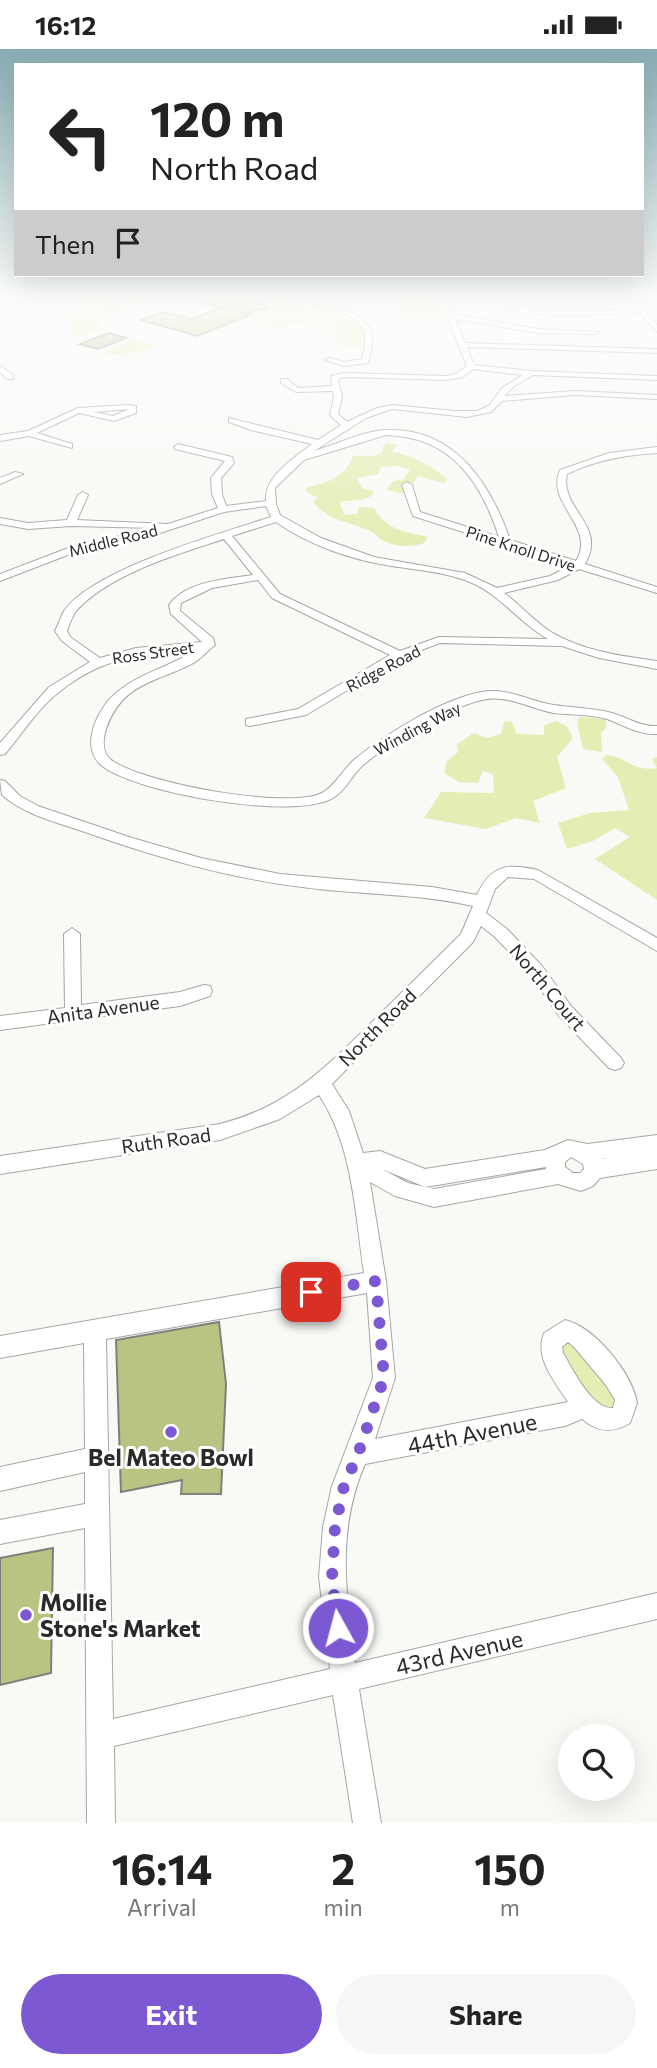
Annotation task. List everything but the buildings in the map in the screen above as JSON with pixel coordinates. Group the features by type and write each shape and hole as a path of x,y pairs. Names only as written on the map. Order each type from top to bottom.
{"street":[{"path":"338,377 334,378 338,397 334,415 335,419 348,427"},
{"path":"405,377 452,377"},
{"path":"276,519 270,503 271,485 318,443 384,408 477,413 492,408 507,387 525,377"},
{"path":"626,377 657,378"},
{"path":"284,381 296,390 336,389"},
{"path":"500,399 575,393 657,397"},
{"path":"0,438 30,433 78,410 133,408 133,411 114,419 78,410"},
{"path":"233,419 254,428 318,443"},
{"path":"302,458 385,432 396,432 431,441 457,457 485,488 498,516 506,543"},
{"path":"30,433 69,446"},
{"path":"178,447 229,459 229,463 216,478 217,494 223,509"},
{"path":"498,591 552,578 578,567 587,556 589,543 582,523 561,491 560,481 564,472 585,461 620,452 657,450"},
{"path":"0,481 18,474"},
{"name":"Pine Knoll Drive","path":"407,485 416,514 657,590"},
{"path":"71,523 83,495"},
{"name":"Middle Road","path":"0,577 55,555 144,535 223,509 270,503"},
{"path":"0,751 53,690 99,661 66,639 61,631 64,620 79,604 126,571 276,519 348,552 395,564 455,573 498,591 540,637"},
{"path":"0,521 21,526 71,523 169,526"},
{"path":"227,536 276,596 399,655"},
{"path":"209,645 205,635 174,612 174,605 200,588 259,577"},
{"name":"Ridge Road","path":"250,722 302,712 399,655 446,639 540,637 597,654 657,665"},
{"name":"Ross Street","path":"99,661 136,651 209,645"},
{"name":"Winding Way","path":"209,645 198,655 122,690 107,707 101,722 97,743 99,755 119,768 172,790 246,802 305,801 323,798 331,793 354,767 378,747 443,712 484,696 509,697 542,707 596,713 642,730 657,730"},
{"path":"0,784 5,792 20,803 113,837 195,860 279,879 416,890 480,908"},
{"name":"North Road","path":"321,1083 467,938 486,888 501,872 528,871 552,882 657,945"},
{"name":"North Court","path":"480,908 536,970 565,1011 615,1063"},
{"path":"72,934 74,1012"},
{"name":"Anita Avenue","path":"0,1023 180,999 204,991"},
{"path":"321,1083 340,1111 356,1162 376,1281 384,1378 344,1486 335,1527 332,1577 344,1679 368,1823"},
{"name":"Ruth Road","path":"0,1165 220,1132 254,1124 281,1112 321,1083"},
{"path":"590,1161 657,1143"},
{"path":"356,1162 380,1159 425,1178 547,1158 574,1148 590,1161 657,1160"},
{"path":"558,1153 554,1163 566,1180 587,1180 590,1161"},
{"path":"356,1162 396,1188 415,1196 434,1198 561,1175"},
{"path":"0,1347 376,1281"},
{"path":"94,1331 101,1823"},
{"name":"44th Avenue","path":"358,1454 565,1415 583,1406"},
{"path":"0,1479 96,1458"},
{"path":"0,1532 96,1514"},
{"name":"43rd Avenue","path":"98,1736 657,1606"}],"green space":[{"path":"387,443 397,445 392,451 422,462 448,480 443,483 418,476 412,486 412,492 405,494 386,490 393,481 404,479 410,469 381,467 378,474 357,478 363,489 373,490 373,495 365,499 339,502 345,515 357,514 359,507 374,508 390,526 428,537 424,543 405,546 386,542 372,532 326,513 313,502 318,498 305,491 308,487 329,481 341,474 353,456 374,456 383,452 383,446"},
{"path":"579,717 606,719 606,728 601,733 602,752 583,749 577,723"},
{"path":"511,721 517,734 544,735 544,726 556,721 567,726 573,738 557,757 566,788 533,801 540,823 516,818 486,829 424,818 441,792 494,793 493,774 483,771 478,783 459,782 444,773 447,761 458,752 457,744 474,733 486,738 501,734 504,722"},
{"path":"606,755 641,768 657,768 657,900 595,859 630,837 615,828 593,841 567,849 558,823 590,813 629,810 618,777 602,759"},
{"path":"571,1340 616,1393 616,1410 596,1407 559,1348"}],"place":[{"name":"Bel Mateo Bowl","path":"171,1432"},
{"name":"Mollie Stone's Market","path":"26,1615"}],"route":[{"path":"311,1292 376,1281 384,1378 344,1486 335,1527 332,1577 338,1628"}]}
